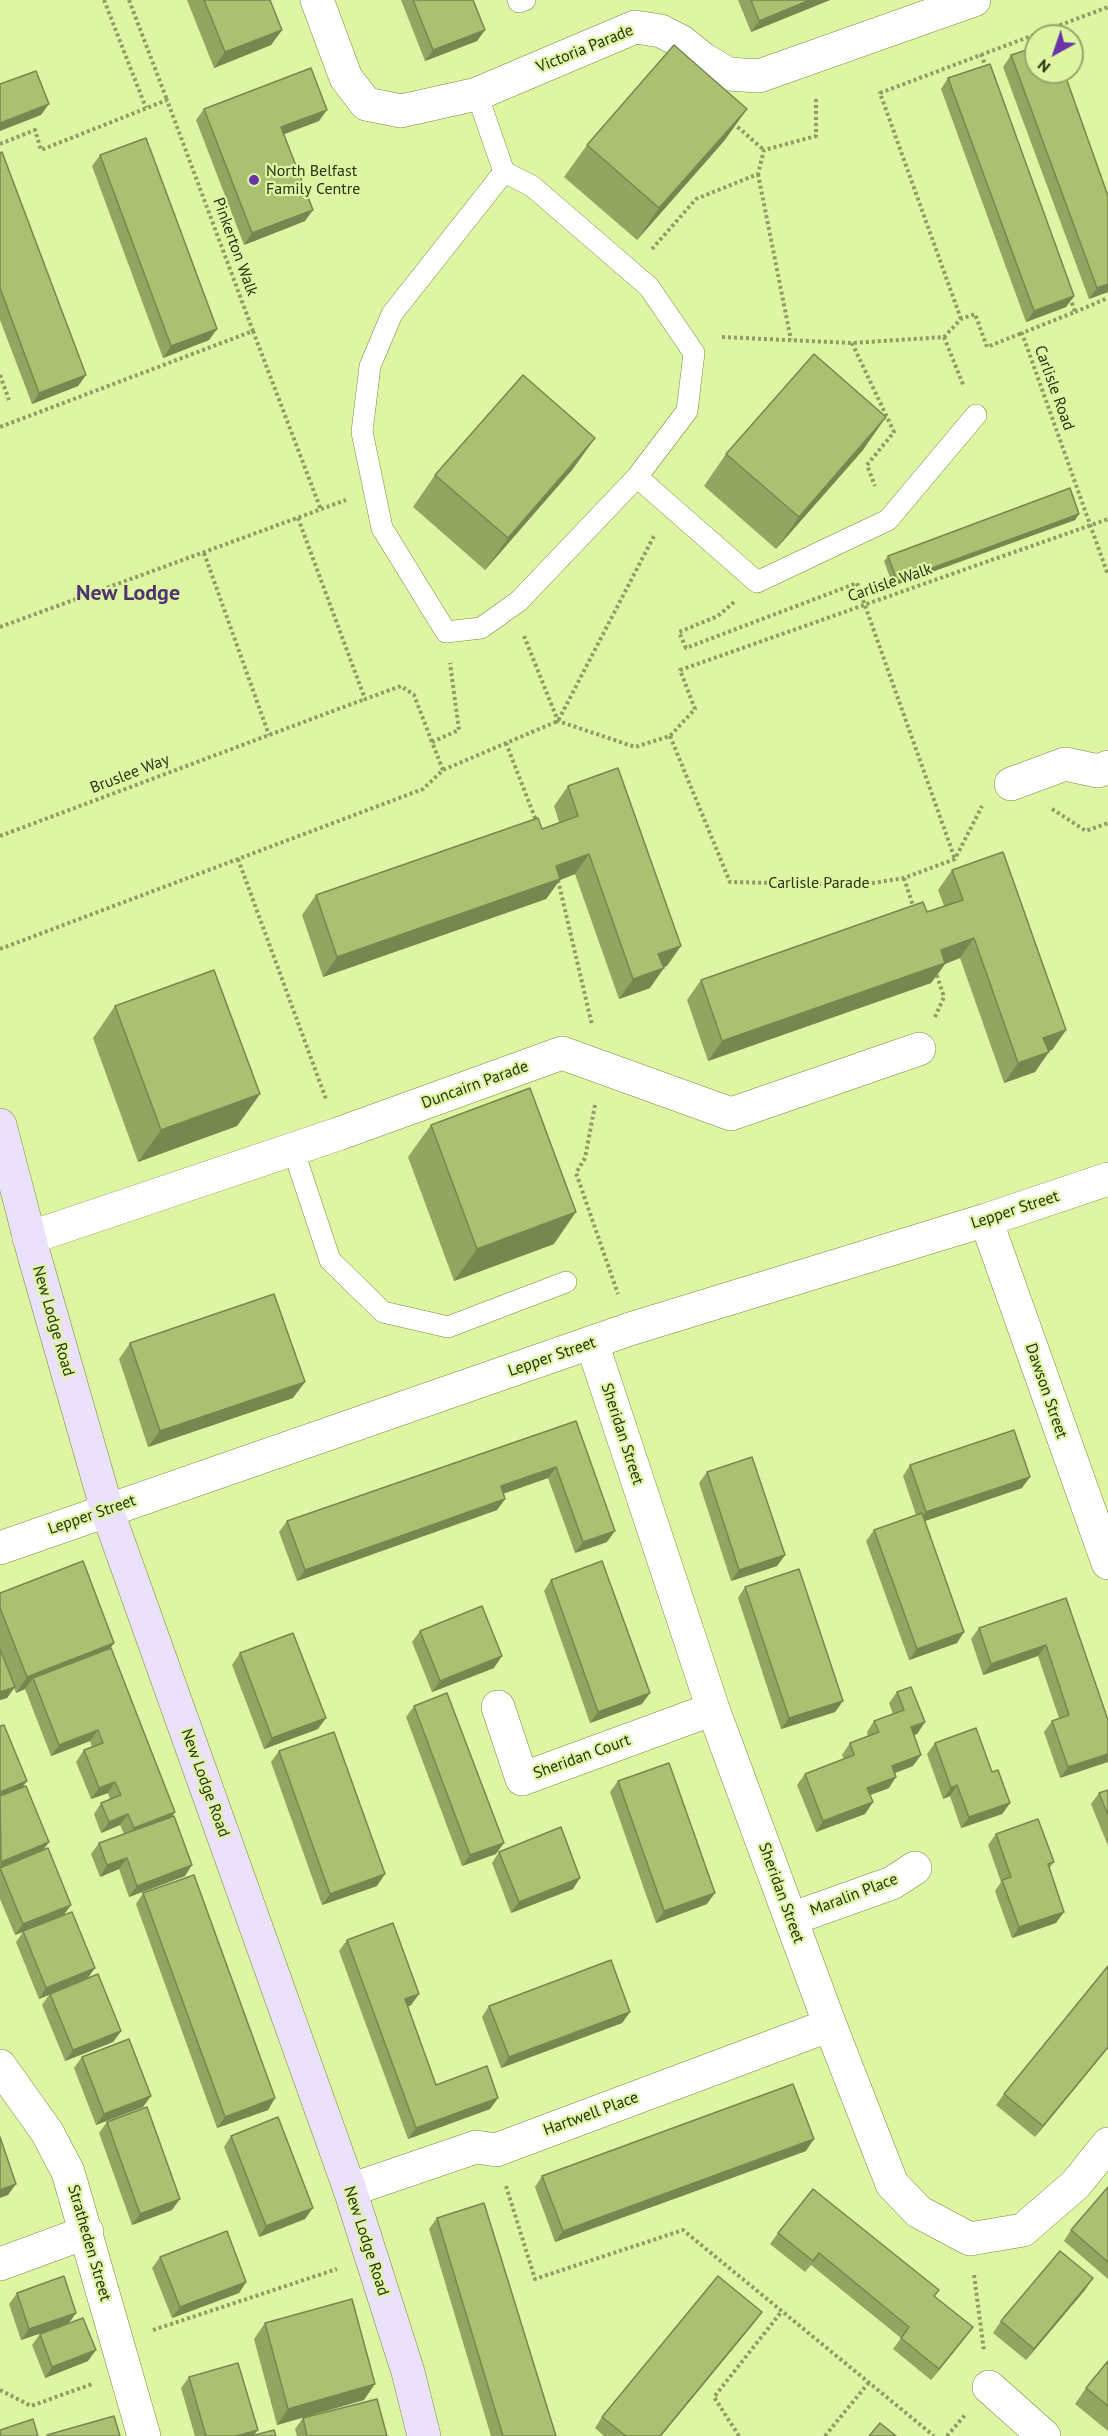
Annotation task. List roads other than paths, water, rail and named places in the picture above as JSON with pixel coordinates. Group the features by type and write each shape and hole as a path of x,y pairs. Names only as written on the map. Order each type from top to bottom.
{"street":[{"name":"Victoria Parade","path":"317,0 346,78 366,104 400,111 477,94 635,27 661,32 682,42 703,59 728,74 759,76 974,0"},
{"path":"1011,784 1065,764 1098,771 1108,767"},
{"name":"Duncairn Parade","path":"29,1238 338,1134 562,1053 730,1114 919,1049"},
{"name":"New Lodge Road","path":"0,1125 29,1238 107,1510 350,2190 408,2372 424,2436"},
{"name":"Lepper Street","path":"0,1548 630,1329 986,1220 1108,1179"},
{"name":"Dawson Street","path":"986,1220 1108,1563"},
{"name":"Sheridan Street","path":"592,1342 713,1709 830,2025 892,2184 919,2212 970,2239 1023,2230 1076,2184 1108,2145"},
{"name":"Sheridan Court","path":"498,1707 522,1779 713,1709"},
{"name":"Maralin Place","path":"791,1919 892,1883 915,1868"},
{"name":"Hartwell Place","path":"350,2190 476,2147 496,2150 830,2025"},
{"name":"Stratheden Street","path":"0,2067 46,2132 68,2172 144,2436"},
{"path":"0,2264 87,2232"},
{"path":"989,2387 1044,2436"}],"lane":[{"path":"518,0 519,2 525,0"},
{"path":"477,94 504,172 532,186 649,287 694,353 687,411 637,477 512,606 481,628 446,632 382,528 362,432 370,366 392,314 504,172"},
{"path":"637,477 757,582 888,520 976,415"},
{"path":"293,1149 330,1260 383,1312 448,1327 566,1282"}],"place":[{"name":"North Belfast Family Centre","path":"254,180"}],"district":[{"name":"New Lodge","path":"128,594"}]}
